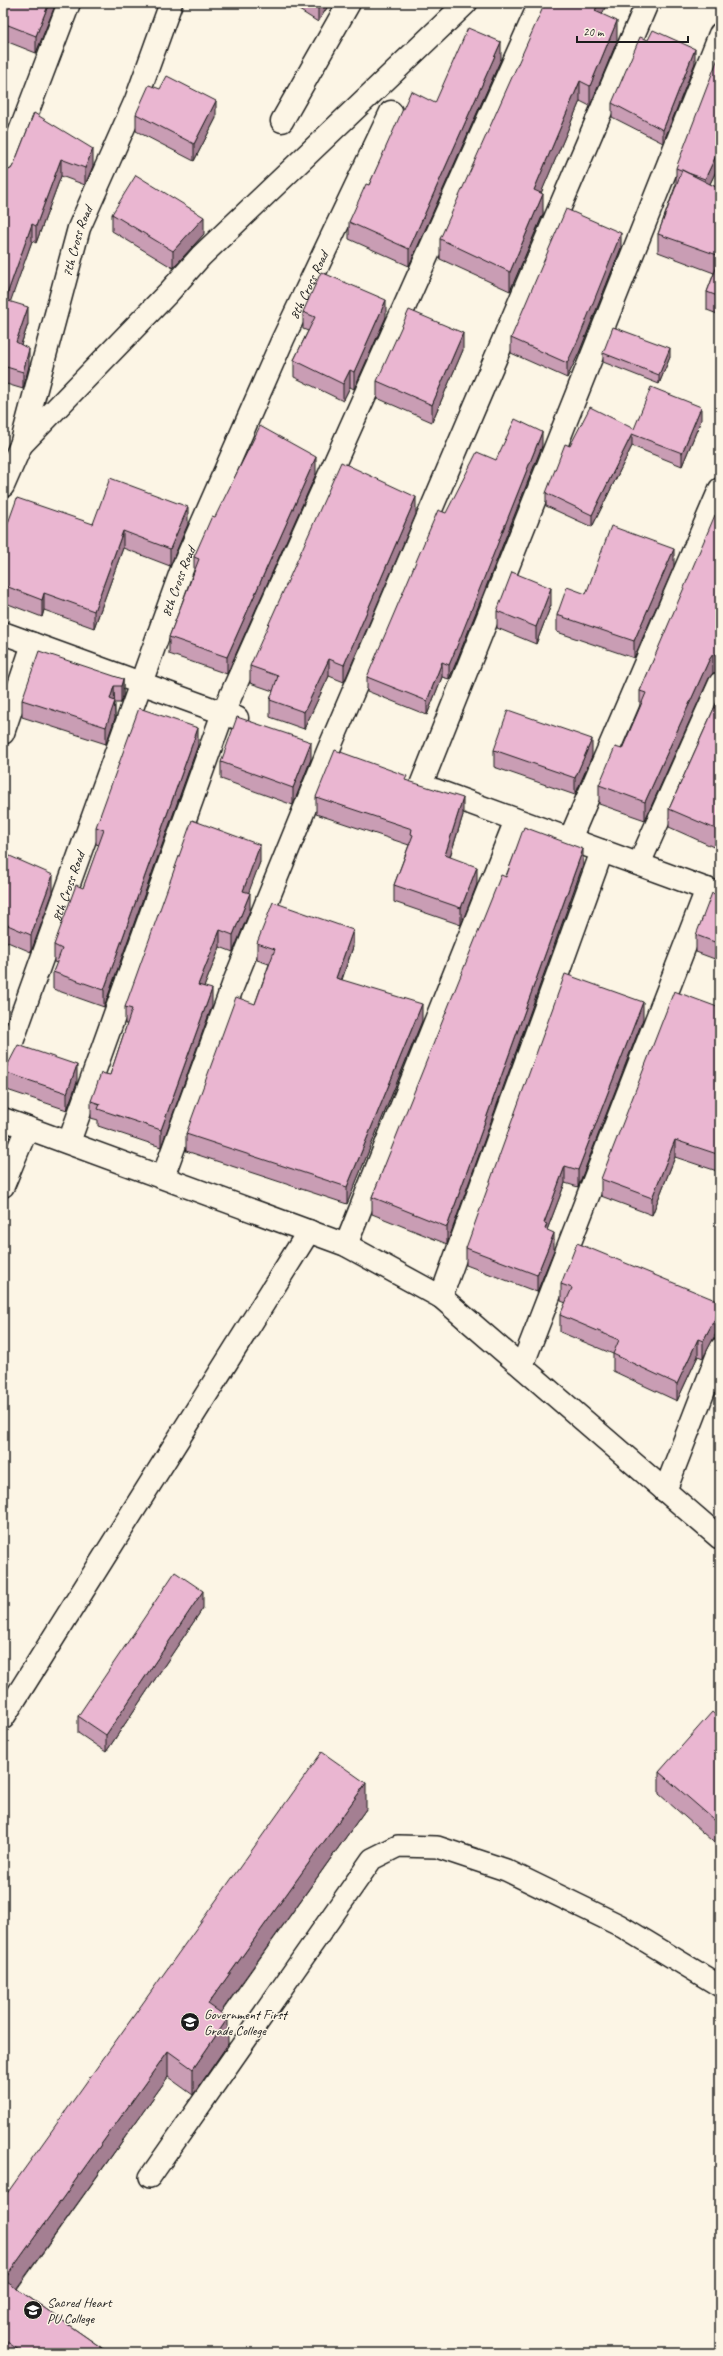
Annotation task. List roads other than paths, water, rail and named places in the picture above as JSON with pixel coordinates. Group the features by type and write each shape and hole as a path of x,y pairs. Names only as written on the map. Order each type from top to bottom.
{"street":[{"path":"3,176 69,3"},
{"name":"7th Cross Road","path":"3,486 21,445 79,228 136,100 171,3"},
{"path":"282,121 349,3"},
{"path":"21,445 170,292 201,256 466,3"},
{"path":"69,1142 223,713 540,3"},
{"path":"163,1177 233,985 328,751 647,3"},
{"path":"421,785 720,34"},
{"name":"8th Cross Road","path":"3,1067 185,562 284,339 391,112"},
{"path":"570,839 720,489"},
{"path":"3,633 253,724"},
{"path":"3,733 33,644"},
{"path":"639,864 720,684"},
{"path":"305,743 349,759"},
{"path":"400,777 714,891 522,1366"},
{"path":"346,1245 516,820"},
{"path":"441,1297 602,851"},
{"path":"3,1119 346,1245 441,1297 720,1538"},
{"path":"3,1186 27,1128"},
{"path":"3,1718 310,1231"},
{"path":"665,1490 720,1349"}],"lane":[{"path":"150,2177 372,1859 398,1846 437,1848 506,1870 619,1925 720,1986"}],"place":[{"name":"Government First Grade College","path":"190,2022"},
{"name":"Sacred Heart PU College","path":"33,2310"}]}
